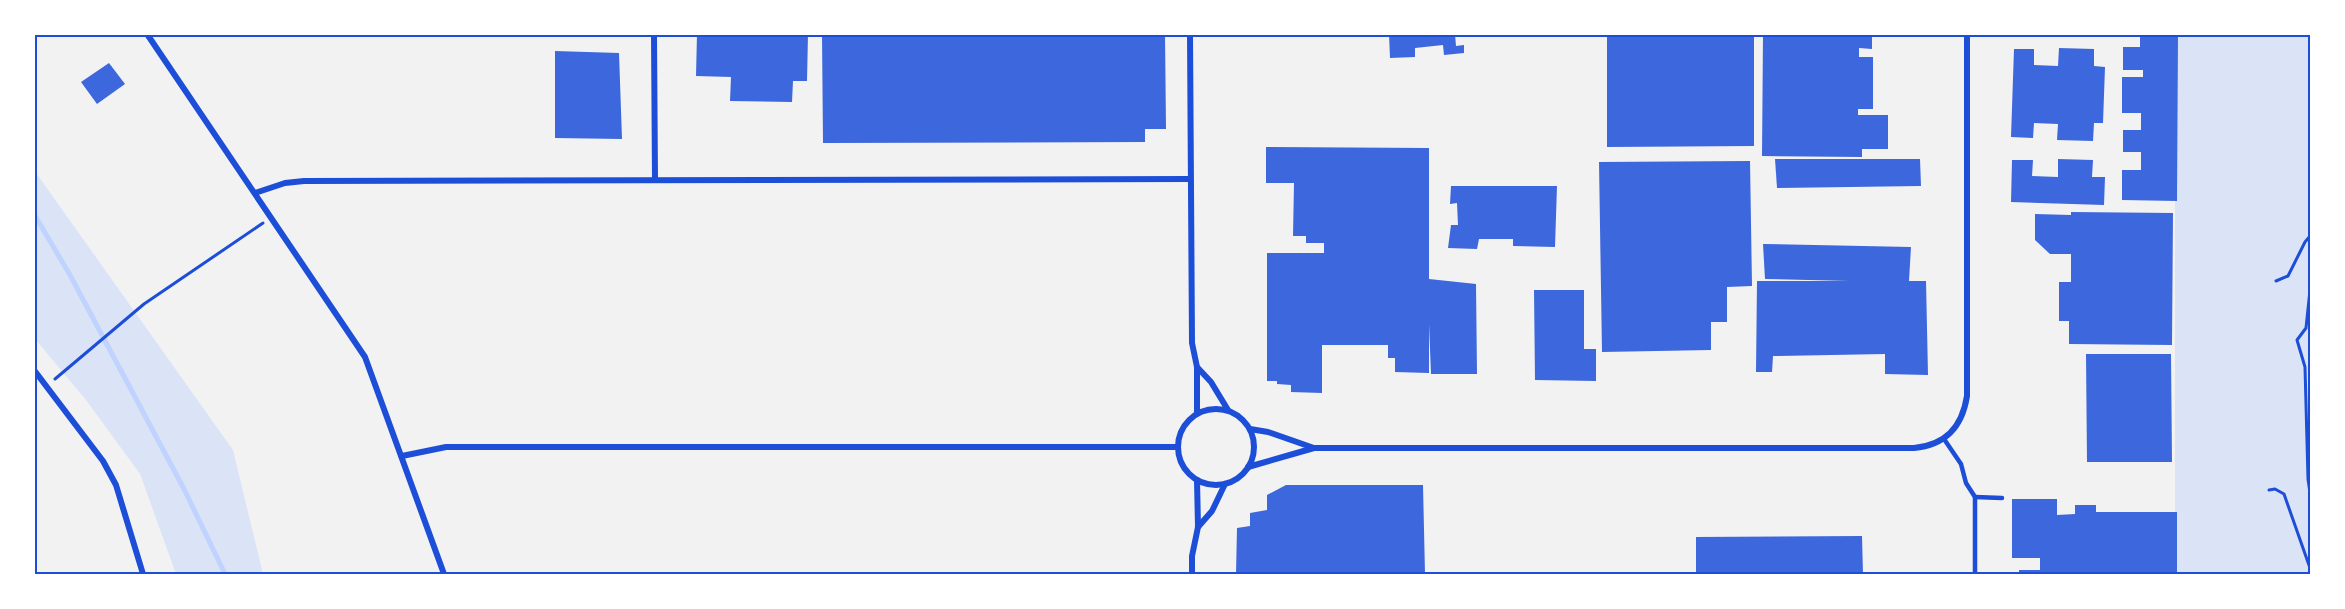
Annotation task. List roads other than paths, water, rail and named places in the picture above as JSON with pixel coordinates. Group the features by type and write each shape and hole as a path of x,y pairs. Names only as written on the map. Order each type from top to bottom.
{"street":[{"path":"147,34 365,357 444,574"},
{"path":"654,34 655,180"},
{"path":"1190,34 1189,179 1192,343 1197,367 1197,413"},
{"path":"1248,467 1314,448 1914,448 1936,444 1944,439 1959,422 1965,409 1967,396 1966,34"},
{"path":"255,193 285,183 304,181 1189,179"},
{"path":"1197,367 1211,382 1228,410 1244,421 1250,429 1254,448 1248,467 1242,475 1225,484 1216,485 1197,480 1183,466 1178,447 1183,427 1197,413 1207,410 1228,410"},
{"path":"34,370 103,460 116,486 143,574"},
{"path":"1250,429 1268,432 1314,448"},
{"path":"402,456 446,447 1178,447"},
{"path":"1192,574 1192,556 1198,528 1197,480"},
{"path":"1198,528 1212,511 1225,484"}],"lane":[{"path":"1944,439 1961,464 1966,483 1975,497 1975,574"},
{"path":"1975,497 2002,498"}],"waterway":[{"path":"34,214 70,275 184,489 225,574"}]}
